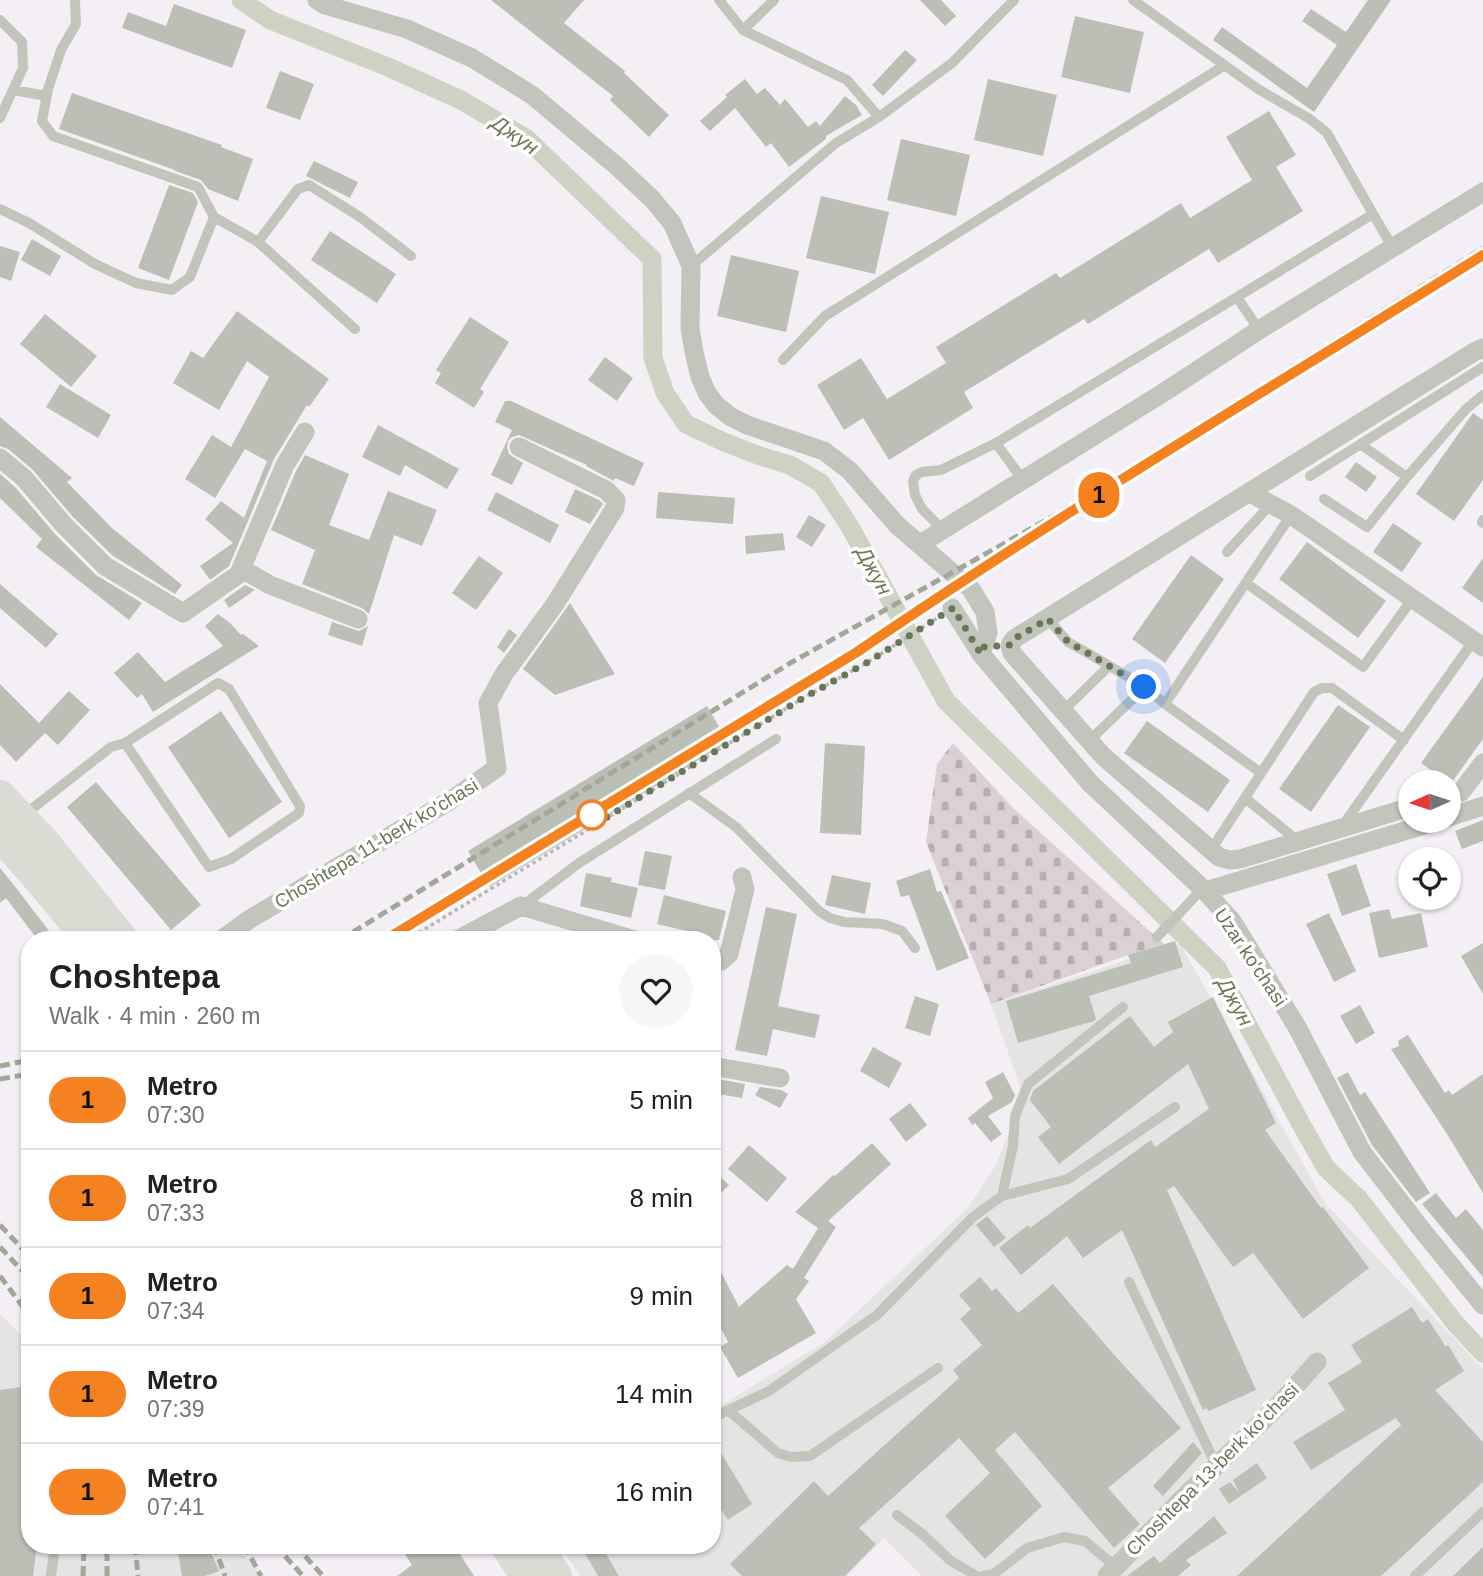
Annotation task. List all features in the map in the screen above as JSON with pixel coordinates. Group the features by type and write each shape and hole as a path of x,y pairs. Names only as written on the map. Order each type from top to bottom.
{"main road":[{"path":"7,816 42,883 82,931"},
{"path":"7,816 51,852 116,931"},
{"path":"512,1554 526,1576"},
{"path":"542,1554 556,1576"}],"street":[{"path":"317,0 325,5 407,29 472,58 532,95 652,199 672,223 691,266 690,328 694,352 707,393 716,405 731,417 824,451 850,471 897,525 971,589 985,612 988,634 982,650"},
{"path":"920,544 1483,192"},
{"path":"982,650 1010,645 1014,639 1483,348"},
{"path":"0,458 24,478 64,525 105,565 183,613 240,574 285,465 305,432"},
{"name":"Choshtepa 11-berk ko'chasi","path":"233,931 451,800 497,768 488,703 504,674 555,604 615,508 616,500 606,490 519,447"},
{"path":"1250,493 1291,515 1478,643"},
{"path":"242,569 270,585 358,619"},
{"name":"Uzar ko'chasi","path":"953,608 982,650 1090,783 1200,893 1232,921 1297,1027 1363,1152 1483,1305"},
{"path":"1010,645 1012,653 1103,756 1219,857 1240,859 1398,811"},
{"path":"1461,792 1483,764"},
{"path":"1461,813 1483,806"},
{"path":"1200,893 1398,833"},
{"path":"721,961 729,954 745,889 742,877"},
{"path":"474,931 521,906 605,931"},
{"path":"721,1068 780,1078"},
{"name":"Choshtepa 13-berk ko'chasi","path":"1112,1571 1275,1409 1317,1362"}],"lane":[{"path":"75,0 76,24 61,50 42,121 53,136 198,187 214,217 258,242 355,329"},
{"path":"719,0 743,30 847,80 879,117"},
{"path":"743,30 774,0"},
{"path":"691,266 836,143 879,117 952,63 1014,0"},
{"path":"1133,0 1258,89 1310,119 1327,134 1393,248"},
{"path":"0,20 22,42 23,68 0,118"},
{"path":"783,360 825,316 1224,65"},
{"path":"13,90 47,96"},
{"path":"258,242 298,189 309,185 360,217 411,256"},
{"path":"0,209 29,223 105,269 136,283 172,290 190,277 214,217"},
{"path":"943,530 922,509 915,495 913,481 916,475 941,470 996,443 1373,214"},
{"path":"1237,297 1259,330"},
{"path":"1310,476 1483,367"},
{"path":"1324,499 1367,527 1466,409 1483,395"},
{"path":"996,443 1023,480"},
{"path":"1360,444 1407,477"},
{"path":"1227,552 1271,504"},
{"path":"1165,704 1291,515"},
{"path":"1246,583 1363,667 1413,598"},
{"path":"1048,619 1068,642 1144,687 1261,773"},
{"path":"1340,829 1478,643"},
{"path":"1063,711 1110,666"},
{"path":"7,816 111,747 125,743 218,683 229,689 300,806 299,813 231,859 209,867 125,743"},
{"path":"1089,741 1144,687"},
{"path":"1211,850 1314,692 1322,688 1332,688 1404,740"},
{"path":"521,906 579,863 776,739"},
{"path":"690,793 736,827 830,918 844,922 883,924 902,931 915,948"},
{"path":"1245,798 1299,841"},
{"path":"1157,937 1200,893"},
{"path":"1002,1196 1013,1146 1015,1116 1028,1084 1124,1007"},
{"path":"721,1414 769,1391 877,1315 973,1217 1002,1196 1068,1180 1175,1107"},
{"path":"1129,1282 1216,1465"},
{"path":"728,1410 778,1453 791,1457 810,1456 938,1368"},
{"path":"1415,1576 1483,1512"},
{"path":"897,1515 915,1527 951,1561 977,1576"},
{"path":"982,1576 994,1574 1027,1548 1064,1537 1085,1541 1112,1571"},
{"path":"51,1576 54,1554"}],"path":[{"path":"422,931 953,608"}],"shaded area":[{"path":"1180,943 1325,1203 1483,1369 1483,1576 922,1576 884,1538 847,1576 580,1576 565,1554 721,1554 721,1405 826,1341 968,1208 996,1165 1015,1116 1026,1103 991,1004"},
{"path":"0,1314 21,1334 21,1554 243,1554 265,1576 0,1576"}],"green space":[{"path":"953,743 1014,809 1164,944 991,1004 926,842 937,764"}],"building":[{"path":"491,0 584,0 564,23 625,71 624,73 669,115 649,137 610,100 613,96"},
{"path":"920,0 941,0 956,16 945,26"},
{"path":"1368,0 1391,0 1314,112 1213,40 1222,27 1307,88 1337,45 1302,21 1311,9 1346,32"},
{"path":"174,4 246,30 232,68 122,28 128,12 166,26"},
{"path":"1075,16 1144,32 1130,93 1061,77"},
{"path":"905,50 917,60 883,96 872,85"},
{"path":"280,71 314,84 300,120 266,108"},
{"path":"745,79 757,94 765,88 780,105 785,99 808,127 816,121 820,126 845,96 856,105 862,115 826,136 826,139 789,167 771,143 766,147 735,108 710,131 700,121"},
{"path":"988,79 1057,95 1043,156 974,140"},
{"path":"72,93 222,145 221,147 253,159 238,201 208,189 201,180 59,129"},
{"path":"1269,111 1296,155 1276,167 1303,211 1218,263 1209,249 1088,324 1084,319 964,392 973,408 889,460 863,418 844,430 817,385 861,358 887,399 946,363 936,347 1056,273 1060,278 1181,203 1190,218 1252,180 1226,137"},
{"path":"901,139 970,155 956,216 887,200"},
{"path":"314,161 358,182 350,198 306,176"},
{"path":"169,185 193,193 198,202 169,280 138,268"},
{"path":"821,196 889,212 875,274 806,258"},
{"path":"330,231 396,274 377,303 311,260"},
{"path":"32,239 61,256 50,276 21,260"},
{"path":"0,246 20,252 11,281 0,277"},
{"path":"731,255 799,271 786,332 717,316"},
{"path":"237,311 329,379 309,407 307,405 274,459 229,566 210,580 200,566 233,543 205,519 221,501 244,518 267,461 245,449 215,498 185,479 212,435 231,447 269,377 247,361 219,410 173,383 191,351 203,358"},
{"path":"45,314 97,356 71,387 20,344"},
{"path":"470,317 509,342 480,389 484,392 474,408 435,383 441,373 436,370"},
{"path":"605,357 633,378 617,401 588,380"},
{"path":"60,384 111,415 98,438 46,407"},
{"path":"505,401 511,401 644,463 634,486 615,478 614,481 587,465 519,435 508,441 507,447 509,454 523,463 512,485 491,475 512,430 495,422"},
{"path":"1473,413 1483,420 1483,480 1454,521 1416,494"},
{"path":"0,417 72,478 67,482 112,528 182,585 175,594 113,556 73,517 32,469 8,449 0,446"},
{"path":"378,425 459,469 447,489 405,465 400,476 362,457"},
{"path":"305,455 349,474 329,525 369,540 388,491 437,510 422,546 394,535 369,614 362,608 302,584 315,550 271,530"},
{"path":"1356,462 1377,477 1366,492 1345,477"},
{"path":"0,474 96,575 142,603 129,620 36,547 42,539 0,498"},
{"path":"575,489 603,504 590,524 565,512"},
{"path":"496,492 559,525 550,543 487,510"},
{"path":"658,492 735,498 733,524 656,518"},
{"path":"809,515 826,525 812,547 796,537"},
{"path":"1393,523 1422,543 1402,572 1373,552"},
{"path":"783,533 785,550 746,554 745,536"},
{"path":"1307,542 1386,601 1358,638 1279,579"},
{"path":"1191,555 1224,579 1165,663 1132,639"},
{"path":"479,556 503,573 476,610 452,593"},
{"path":"1483,558 1483,603 1462,588"},
{"path":"0,584 58,634 46,648 0,608"},
{"path":"245,585 255,590 229,608 224,600"},
{"path":"570,603 615,674 555,695 523,669"},
{"path":"218,614 241,635 259,646 153,712 142,694 137,698 114,673 138,652 165,682 223,646 205,626"},
{"path":"332,622 359,631 368,626 362,646 328,635"},
{"path":"509,629 517,635 504,653 497,647"},
{"path":"1483,677 1483,739 1461,770 1431,770 1421,763"},
{"path":"0,684 39,723 69,691 90,710 58,745 45,733 16,762 0,745"},
{"path":"1338,705 1370,727 1311,812 1279,789"},
{"path":"707,706 728,742 489,887 468,851"},
{"path":"221,711 282,802 229,838 168,747"},
{"path":"1147,721 1230,780 1208,812 1124,753"},
{"path":"825,743 865,746 861,835 820,833"},
{"path":"96,782 201,905 171,930 67,807"},
{"path":"1483,820 1483,841 1462,849 1456,833 1461,833 1461,829"},
{"path":"645,851 672,856 665,890 638,885"},
{"path":"1356,864 1371,906 1342,916 1327,874"},
{"path":"0,868 49,931 31,931 6,898 0,903"},
{"path":"930,869 937,892 941,891 969,958 937,971 909,895 901,897 896,881"},
{"path":"586,873 612,878 611,882 638,888 631,918 580,906"},
{"path":"832,875 871,883 865,914 825,905"},
{"path":"664,895 726,911 721,932 687,931 657,924"},
{"path":"766,907 797,914 778,1006 820,1015 815,1038 773,1029 767,1056 735,1050"},
{"path":"1389,909 1392,919 1421,913 1428,947 1379,958 1369,913"},
{"path":"1329,913 1356,971 1334,982 1306,924"},
{"path":"1175,941 1183,967 1089,996 1096,1019 1094,1021 1018,1043 1006,1001 1131,963 1128,955"},
{"path":"1483,943 1483,994 1461,956"},
{"path":"915,996 939,1004 930,1036 905,1028"},
{"path":"1213,997 1276,1123 1265,1130 1321,1208 1323,1207 1369,1268 1303,1319 1253,1253 1233,1267 1174,1186 1167,1190 1256,1390 1209,1411 1206,1408 1203,1410 1122,1230 1083,1258 1067,1236 1021,1275 999,1248 1151,1140 1155,1147 1209,1109 1188,1064 1059,1164 1038,1137 1051,1127 1030,1100 1033,1091 1130,1016 1154,1047 1173,1032 1168,1022"},
{"path":"1360,1005 1375,1033 1356,1044 1340,1016"},
{"path":"1408,1035 1445,1093 1449,1090 1452,1095 1483,1074 1483,1193 1391,1049 1399,1046 1398,1041"},
{"path":"873,1047 902,1063 889,1088 860,1071"},
{"path":"1003,1072 1015,1095 1012,1102 988,1116 1002,1134 991,1142 968,1118 993,1098 985,1082"},
{"path":"1348,1072 1360,1095 1365,1092 1430,1193 1416,1202 1372,1145 1337,1078"},
{"path":"721,1080 745,1084 742,1098 721,1094"},
{"path":"760,1087 781,1090 788,1094 780,1108 755,1095"},
{"path":"910,1103 927,1125 906,1142 889,1119"},
{"path":"872,1143 891,1164 828,1221 836,1227 804,1278 809,1281 796,1299 816,1333 738,1378 721,1349 728,1342 721,1329 721,1272 739,1307 787,1265 793,1269 818,1228 795,1212"},
{"path":"749,1145 787,1178 767,1202 728,1169"},
{"path":"721,1177 729,1185 721,1193"},
{"path":"1436,1193 1456,1218 1466,1209 1483,1230 1483,1277 1422,1204"},
{"path":"987,1216 1006,1238 994,1247 976,1225"},
{"path":"980,1277 992,1291 996,1288 1018,1313 1053,1284 1181,1428 1108,1488 1140,1524 1114,1548 1015,1432 995,1450 1042,1506 985,1559 945,1516 990,1473 959,1438 859,1528 876,1544 845,1576 742,1576 730,1564 814,1481 828,1496 959,1378 953,1370 982,1345 960,1319 971,1309 959,1295"},
{"path":"1412,1307 1422,1323 1428,1319 1464,1371 1435,1390 1483,1442 1483,1482 1381,1576 1237,1576 1401,1425 1396,1418 1311,1470 1293,1442 1345,1410 1328,1383 1362,1362 1351,1345"},
{"path":"21,1387 21,1554 36,1554 33,1576 0,1576 0,1390"},
{"path":"1193,1442 1202,1453 1163,1496 1153,1486"},
{"path":"721,1453 752,1504 728,1520 721,1509"},
{"path":"1257,1463 1267,1478 1229,1504 1219,1489 1230,1482 1239,1492 1233,1480"},
{"path":"1214,1516 1227,1533 1186,1560 1191,1565 1178,1576 1127,1576 1154,1556 1160,1563"},
{"path":"1483,1547 1483,1576 1453,1576"},
{"path":"178,1554 212,1554 219,1571 205,1576 182,1576"},
{"path":"405,1554 460,1554 474,1576 397,1576 412,1565"},
{"path":"585,1554 606,1554 619,1576 598,1576"}],"waterway":[{"name":"Джун","path":"241,0 270,20 388,67 461,100 527,139 652,259 653,358 665,393 686,424 724,442 790,465 821,483 849,525 946,701 1217,968 1326,1168 1359,1199 1455,1323 1483,1353"}],"railway":[{"path":"355,931 792,662 1057,514 1483,248"},
{"path":"400,931 857,652 1006,554"},
{"path":"0,1066 21,1062"},
{"path":"0,1079 21,1076"},
{"path":"0,1225 21,1247"},
{"path":"0,1247 21,1269"},
{"path":"0,1276 21,1304"},
{"path":"83,1576 84,1554"},
{"path":"107,1554 107,1576"},
{"path":"136,1554 138,1576"},
{"path":"217,1554 225,1576"},
{"path":"249,1554 261,1576"},
{"path":"283,1554 303,1576"},
{"path":"303,1554 323,1576"}],"metro line":[{"name":"1","path":"401,931 857,652 1205,427 1483,255"}],"route":[{"path":"592,815 594,825 805,697 868,662 953,608 981,654 984,647 1010,645 1014,639 1048,619 1068,642 1144,687"}]}
